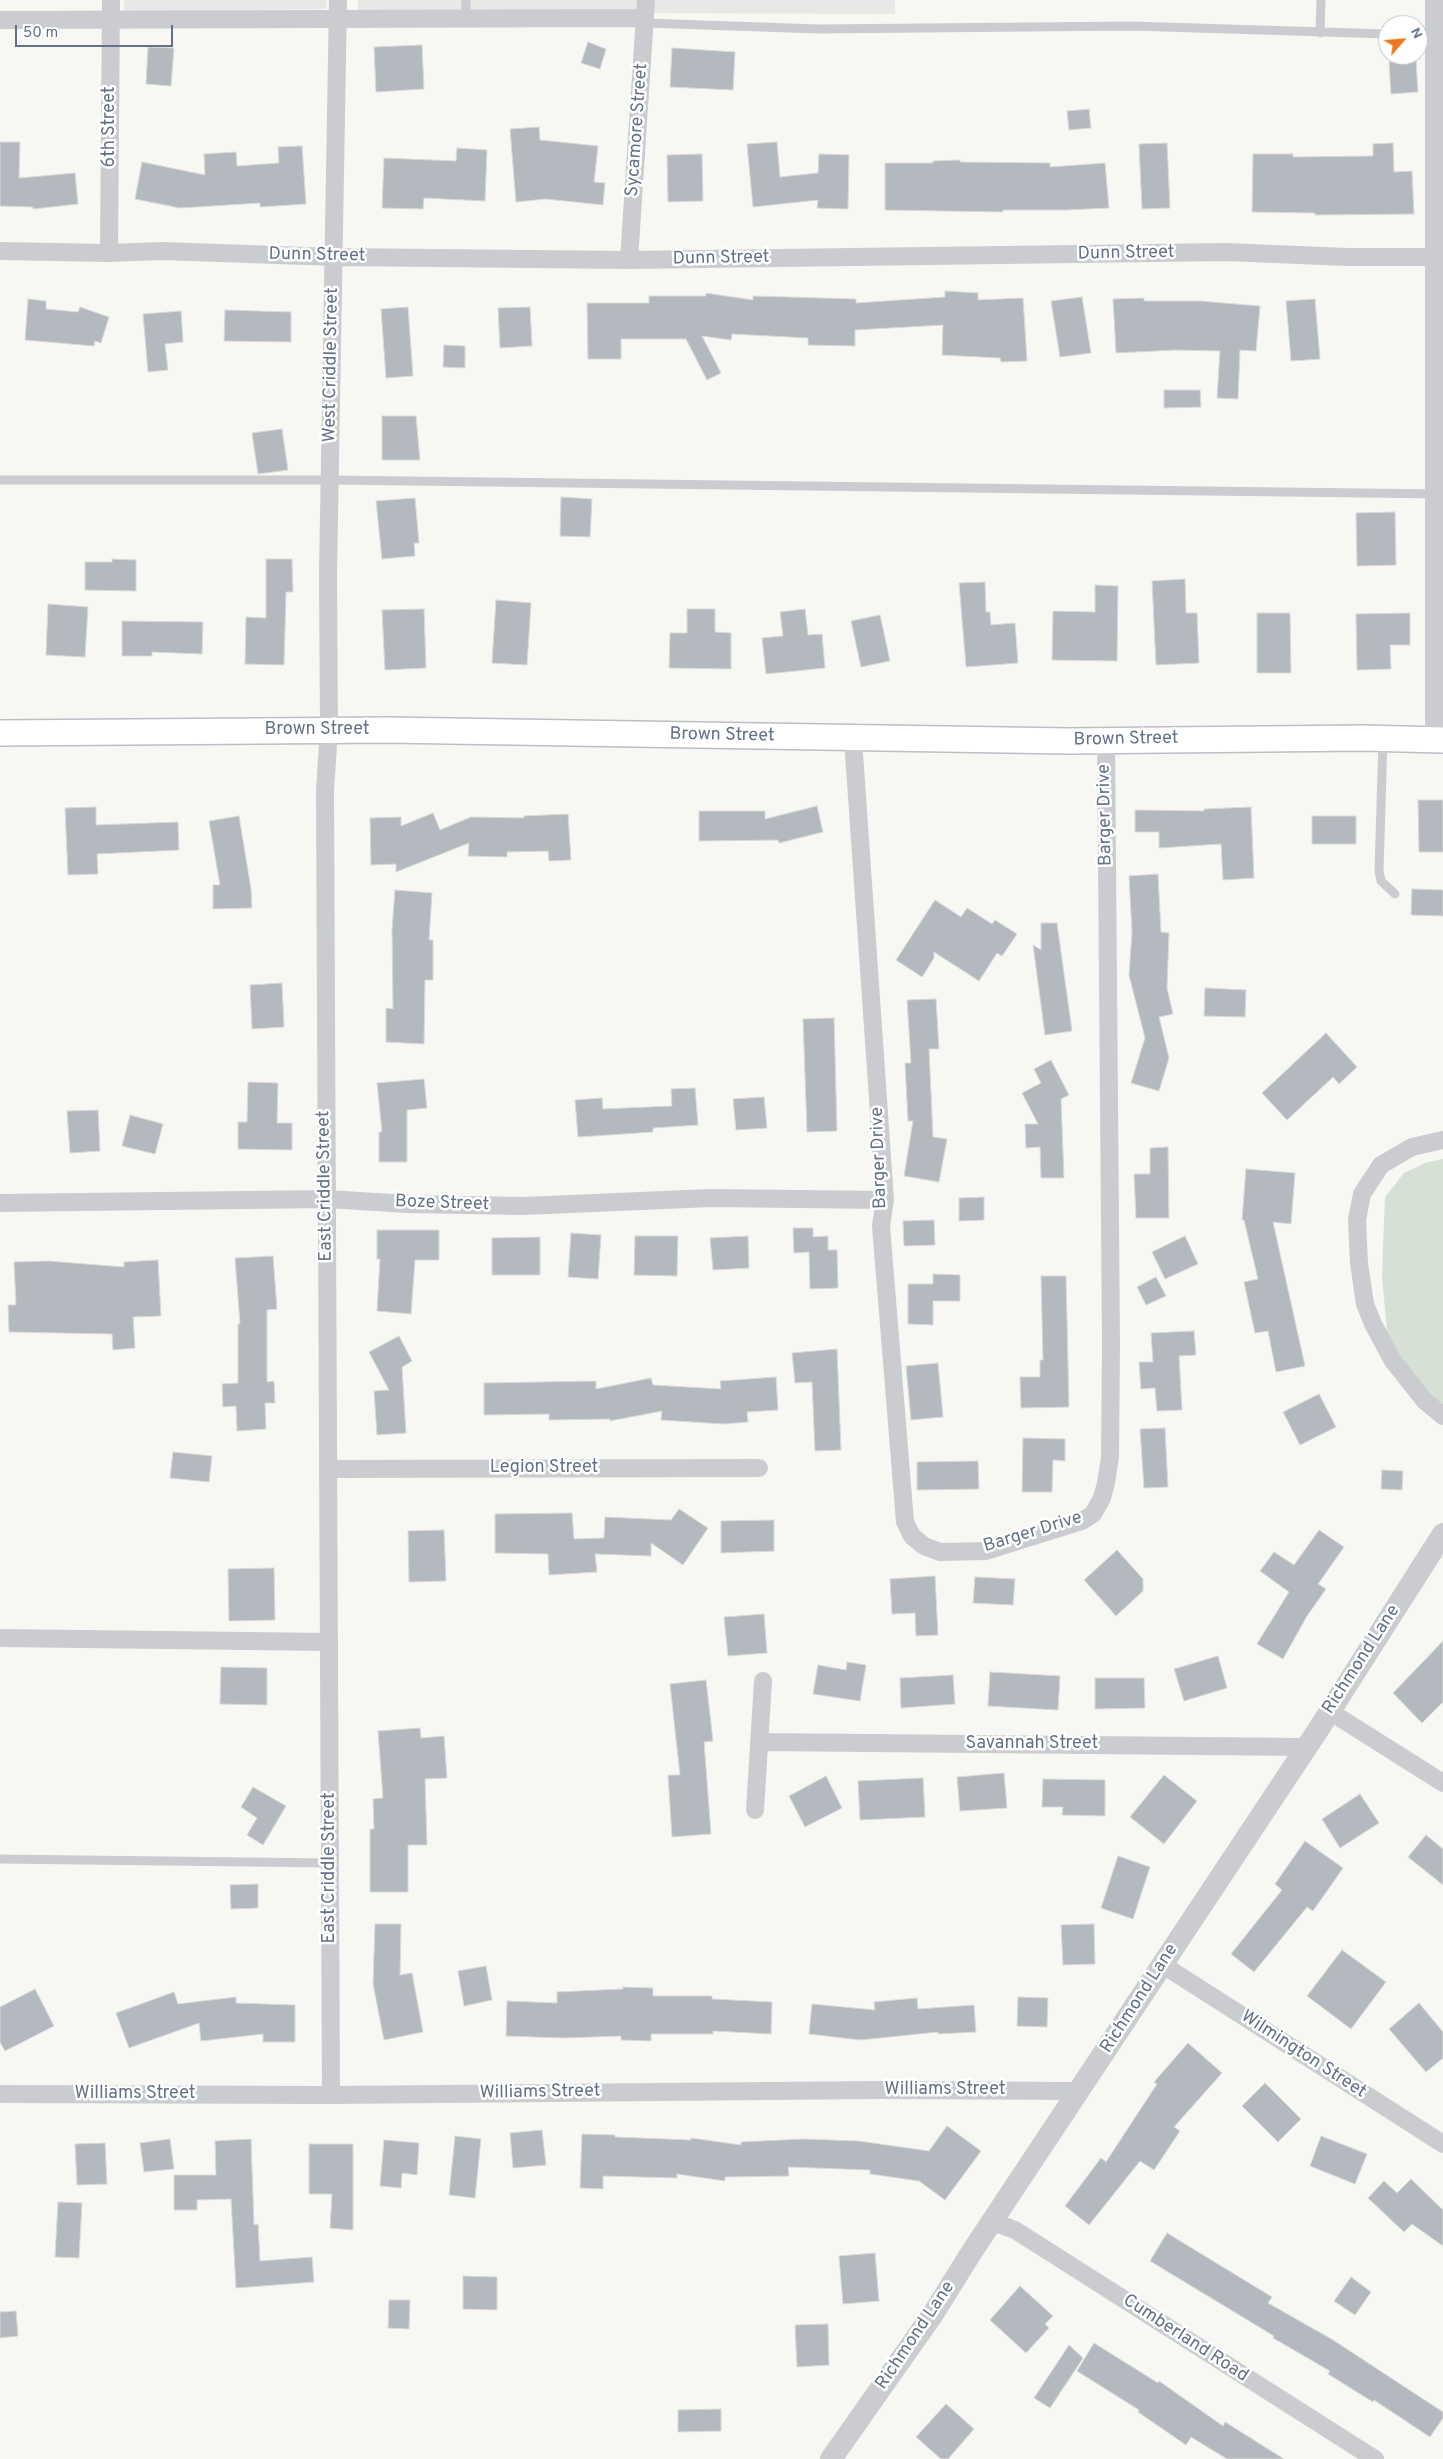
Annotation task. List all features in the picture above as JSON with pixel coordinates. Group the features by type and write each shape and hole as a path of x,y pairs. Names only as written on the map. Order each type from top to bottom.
{"main road":[{"name":"Brown Street","path":"0,733 329,730 853,739 1439,740"}],"street":[{"name":"6th Street","path":"110,253 111,0"},
{"name":"West Criddle Street","path":"329,730 328,574 338,0"},
{"name":"Sycamore Street","path":"629,260 646,0"},
{"path":"1434,0 1432,35 1439,257 1439,740"},
{"path":"0,20 466,18 645,20"},
{"name":"Dunn Street","path":"0,251 110,253 162,251 334,257 629,260 1226,252 1348,258 1439,257"},
{"name":"East Criddle Street","path":"329,730 325,790 331,2095"},
{"name":"Barger Drive","path":"853,739 885,1200 881,1226 905,1522 912,1536 924,1546 940,1552 986,1551 1082,1520 1092,1514 1102,1498 1106,1483 1110,1457 1111,1343 1106,740"},
{"path":"1443,1140 1412,1147 1381,1165 1362,1194 1357,1220 1359,1263 1365,1304 1373,1324 1393,1361 1424,1400 1443,1416"},
{"name":"Boze Street","path":"0,1203 327,1199 408,1204 523,1206 711,1198 885,1200"},
{"name":"Legion Street","path":"329,1469 759,1468"},
{"name":"Richmond Lane","path":"831,2459 934,2314 971,2253 1329,1711 1443,1534"},
{"path":"0,1638 329,1642"},
{"path":"755,1810 763,1681"},
{"path":"1329,1711 1443,1783"},
{"name":"Savannah Street","path":"759,1742 1306,1746"},
{"name":"Wilmington Street","path":"1162,1965 1443,2144"},
{"name":"Williams Street","path":"0,2094 331,2095 878,2090 1079,2091"},
{"name":"Cumberland Road","path":"993,2222 1015,2230 1375,2459"}],"lane":[{"path":"466,0 466,18"},
{"path":"1320,33 1321,0"},
{"path":"645,20 819,29 1132,26 1378,34"},
{"path":"0,480 330,480 1439,494"},
{"path":"1383,739 1378,871 1381,881 1395,894"},
{"path":"0,1859 330,1863"}],"shaded area":[{"path":"124,0 327,0 326,9 124,12"},
{"path":"358,0 895,0 895,14 358,12"},
{"path":"1443,1159 1443,1404 1418,1386 1388,1342 1382,1277 1385,1197 1404,1173 1425,1163"}],"building":[{"path":"588,42 606,49 600,69 581,63"},
{"path":"422,45 424,89 376,92 374,47"},
{"path":"148,47 174,48 171,86 146,84"},
{"path":"672,48 735,52 733,90 670,87"},
{"path":"1389,65 1416,65 1418,92 1391,94"},
{"path":"1089,109 1091,128 1069,130 1067,111"},
{"path":"539,127 540,140 598,146 594,182 605,183 603,205 546,199 516,202 510,129"},
{"path":"0,142 20,142 19,178 75,173 78,204 33,209 33,207 0,206"},
{"path":"777,142 780,177 818,173 819,154 849,155 848,209 817,208 818,200 753,207 747,144"},
{"path":"1167,143 1170,208 1142,209 1139,144"},
{"path":"1393,143 1394,172 1412,171 1414,214 1315,215 1315,213 1252,212 1253,154 1293,154 1293,157 1373,156 1373,144"},
{"path":"302,146 306,204 260,207 260,203 180,208 135,199 142,162 205,175 204,154 236,152 237,166 279,163 278,147"},
{"path":"457,148 487,150 485,201 424,198 423,209 382,208 384,158 456,161"},
{"path":"702,154 703,201 668,202 667,155"},
{"path":"960,160 960,162 1050,163 1050,167 1105,163 1109,208 1003,210 1003,212 885,210 885,163 933,163 933,161"},
{"path":"945,291 978,293 978,300 1023,298 1027,361 1001,362 1000,358 942,355 943,325 855,330 855,346 808,345 808,338 732,334 731,340 702,336 721,373 707,380 686,339 621,339 621,359 588,359 587,303 649,303 649,296 706,296 706,293 753,300 753,296 856,299 856,303 945,297"},
{"path":"1082,297 1091,353 1060,357 1051,301"},
{"path":"1144,298 1144,301 1200,301 1260,306 1256,351 1240,350 1238,399 1217,398 1220,351 1175,350 1116,353 1113,299"},
{"path":"28,299 46,301 46,309 78,312 80,307 109,317 101,343 95,341 94,346 25,340"},
{"path":"1315,299 1320,359 1291,361 1286,301"},
{"path":"408,307 413,376 386,378 381,309"},
{"path":"530,307 532,346 500,348 498,308"},
{"path":"225,310 291,312 291,342 224,341"},
{"path":"181,311 183,342 165,344 168,370 148,372 143,314"},
{"path":"444,345 465,346 465,368 443,367"},
{"path":"1164,390 1200,390 1201,407 1164,408"},
{"path":"382,416 416,416 420,460 382,460"},
{"path":"282,429 288,470 258,474 252,433"},
{"path":"561,497 592,499 590,537 560,536"},
{"path":"415,498 419,543 414,543 415,556 382,559 376,501"},
{"path":"1395,512 1396,565 1357,566 1356,513"},
{"path":"112,559 136,560 136,591 85,590 85,562 112,562"},
{"path":"266,559 292,559 293,592 286,592 284,665 245,664 246,617 266,618"},
{"path":"1185,579 1186,613 1197,613 1199,663 1156,665 1152,581"},
{"path":"985,582 986,612 990,612 991,625 1015,623 1018,663 966,667 959,583"},
{"path":"1095,585 1118,586 1117,661 1052,660 1053,611 1095,612"},
{"path":"496,600 531,603 527,665 492,663"},
{"path":"48,604 88,607 85,657 46,655"},
{"path":"424,609 426,668 385,670 382,610"},
{"path":"687,609 715,609 715,632 731,633 731,669 669,668 670,633 687,633"},
{"path":"805,609 808,635 822,634 825,668 766,674 762,638 783,636 780,612"},
{"path":"1257,613 1290,613 1291,673 1257,673"},
{"path":"1410,613 1410,645 1390,645 1391,669 1357,670 1356,614"},
{"path":"880,615 890,661 861,667 851,621"},
{"path":"122,621 203,622 202,654 152,652 152,656 122,656"},
{"path":"1418,800 1443,800 1443,852 1419,852"},
{"path":"817,806 823,832 779,843 778,840 699,841 699,811 765,811 765,819"},
{"path":"96,807 96,825 178,822 179,850 97,854 98,874 68,875 65,808"},
{"path":"1251,807 1254,878 1223,880 1221,844 1159,848 1159,832 1135,832 1135,810 1204,811 1204,809"},
{"path":"433,813 440,830 471,817 524,818 524,816 568,814 571,860 549,861 548,851 507,852 507,857 468,856 469,843 396,872 396,864 371,865 370,818 401,817 401,826"},
{"path":"239,816 251,889 252,908 213,909 213,885 220,885 209,821"},
{"path":"1312,816 1356,816 1356,844 1312,844"},
{"path":"1158,874 1161,932 1169,933 1167,988 1173,1014 1159,1017 1169,1058 1159,1091 1131,1083 1145,1038 1129,975 1132,932 1129,876"},
{"path":"1412,889 1443,890 1443,916 1411,915"},
{"path":"395,890 432,893 429,940 433,940 433,980 425,980 424,1044 386,1042 386,1008 393,1009 392,930"},
{"path":"935,900 961,917 967,908 992,924 995,920 1017,934 1002,956 997,953 979,981 934,952 934,958 922,977 896,960"},
{"path":"1041,923 1057,923 1072,1031 1045,1035 1033,945 1041,950"},
{"path":"282,983 284,1027 252,1029 250,985"},
{"path":"1205,988 1246,990 1245,1017 1204,1016"},
{"path":"936,999 939,1049 929,1049 933,1137 947,1139 939,1182 904,1176 913,1121 908,1121 905,1063 911,1063 907,1000"},
{"path":"834,1018 837,1131 807,1132 803,1019"},
{"path":"1326,1033 1357,1067 1339,1084 1333,1077 1287,1120 1262,1093"},
{"path":"1051,1060 1069,1095 1061,1099 1064,1178 1041,1178 1040,1147 1026,1148 1025,1124 1038,1124 1022,1093 1041,1083 1034,1069"},
{"path":"424,1079 427,1108 407,1110 407,1162 379,1162 379,1132 382,1132 377,1083"},
{"path":"248,1082 278,1083 277,1123 292,1123 292,1150 238,1149 238,1122 247,1122"},
{"path":"695,1088 698,1125 653,1128 653,1132 578,1137 575,1100 602,1098 603,1109 672,1106 671,1089"},
{"path":"764,1097 767,1128 736,1130 733,1099"},
{"path":"98,1110 100,1151 70,1153 67,1111"},
{"path":"130,1115 163,1124 155,1154 122,1146"},
{"path":"1168,1147 1169,1218 1136,1218 1134,1174 1150,1174 1150,1148"},
{"path":"1246,1169 1295,1173 1291,1224 1273,1222 1305,1366 1276,1372 1268,1331 1255,1333 1244,1282 1258,1279 1244,1220 1242,1220"},
{"path":"984,1197 984,1220 959,1221 959,1198"},
{"path":"934,1220 935,1245 904,1246 903,1221"},
{"path":"793,1228 813,1228 813,1237 828,1236 828,1250 837,1250 838,1288 810,1289 809,1252 794,1253"},
{"path":"377,1230 439,1230 439,1260 415,1260 411,1314 377,1311 380,1259 377,1259"},
{"path":"571,1233 601,1235 598,1279 568,1277"},
{"path":"635,1236 678,1236 677,1276 634,1275"},
{"path":"748,1236 749,1268 713,1270 710,1238"},
{"path":"1185,1236 1198,1264 1165,1279 1152,1252"},
{"path":"540,1237 540,1275 492,1275 492,1238"},
{"path":"273,1256 277,1309 267,1310 267,1382 274,1381 275,1403 265,1403 266,1429 237,1431 236,1406 223,1407 222,1384 238,1383 238,1324 240,1324 235,1258"},
{"path":"158,1260 161,1316 133,1317 135,1348 113,1350 112,1334 9,1332 8,1305 16,1305 14,1262 48,1261 124,1267 124,1262"},
{"path":"933,1274 960,1275 960,1301 933,1301 933,1325 908,1324 908,1284 933,1284"},
{"path":"1041,1276 1066,1276 1069,1407 1021,1408 1020,1377 1040,1377 1040,1360 1043,1360"},
{"path":"1156,1277 1166,1296 1146,1305 1137,1287"},
{"path":"1194,1331 1196,1355 1179,1356 1182,1410 1157,1411 1155,1388 1141,1389 1139,1362 1153,1362 1151,1333"},
{"path":"399,1336 412,1361 402,1367 406,1433 377,1435 374,1391 389,1390 369,1352"},
{"path":"837,1349 841,1450 815,1451 812,1382 795,1383 792,1353"},
{"path":"938,1363 943,1417 911,1420 906,1366"},
{"path":"776,1377 778,1410 747,1412 748,1422 724,1424 661,1420 662,1411 610,1421 610,1419 549,1420 549,1414 484,1415 484,1383 596,1381 596,1389 651,1378 653,1385 721,1389 720,1381"},
{"path":"1319,1394 1336,1427 1300,1445 1283,1412"},
{"path":"1165,1428 1168,1487 1144,1488 1140,1429"},
{"path":"1023,1438 1065,1439 1065,1461 1053,1460 1052,1492 1022,1492"},
{"path":"173,1452 212,1456 209,1482 170,1478"},
{"path":"978,1461 979,1489 917,1490 917,1462"},
{"path":"1382,1470 1403,1471 1402,1490 1381,1489"},
{"path":"679,1509 708,1528 683,1565 651,1543 651,1556 595,1554 597,1572 549,1575 548,1554 495,1553 495,1514 572,1513 574,1539 604,1538 605,1517 671,1520"},
{"path":"774,1520 774,1551 721,1553 721,1521"},
{"path":"444,1530 446,1581 409,1582 408,1531"},
{"path":"1319,1530 1344,1547 1318,1584 1326,1589 1307,1616 1283,1659 1257,1644 1289,1592 1260,1571 1274,1552 1294,1565"},
{"path":"1117,1550 1143,1579 1143,1591 1116,1616 1084,1580"},
{"path":"274,1568 275,1620 229,1621 228,1569"},
{"path":"935,1576 938,1635 916,1636 915,1613 892,1614 890,1579"},
{"path":"975,1577 1015,1579 1013,1605 973,1603"},
{"path":"764,1614 767,1653 728,1656 724,1617"},
{"path":"1443,1641 1443,1702 1422,1723 1393,1693"},
{"path":"1218,1656 1227,1688 1184,1701 1174,1669"},
{"path":"847,1662 866,1665 860,1701 813,1694 818,1665 846,1670"},
{"path":"221,1667 267,1668 267,1705 220,1704"},
{"path":"990,1672 1060,1676 1058,1710 988,1706"},
{"path":"953,1675 955,1704 901,1708 900,1678"},
{"path":"1095,1678 1144,1678 1145,1708 1095,1709"},
{"path":"706,1680 713,1741 704,1742 711,1834 672,1837 668,1775 680,1775 670,1684"},
{"path":"420,1728 421,1738 444,1736 447,1778 425,1779 427,1845 408,1845 408,1892 370,1892 370,1829 374,1829 373,1799 383,1798 378,1731"},
{"path":"1004,1773 1007,1808 960,1811 957,1777"},
{"path":"1164,1775 1197,1801 1164,1844 1130,1817"},
{"path":"826,1776 842,1808 805,1827 789,1796"},
{"path":"923,1778 925,1817 860,1820 858,1781"},
{"path":"1043,1779 1105,1780 1105,1816 1062,1815 1063,1807 1042,1807"},
{"path":"253,1787 286,1806 263,1845 247,1835 257,1818 241,1807"},
{"path":"1360,1794 1379,1823 1340,1848 1322,1819"},
{"path":"1426,1835 1443,1849 1443,1885 1408,1857"},
{"path":"1305,1841 1343,1868 1313,1911 1307,1907 1254,1972 1231,1954 1282,1890 1275,1884"},
{"path":"1118,1856 1150,1867 1133,1919 1101,1908"},
{"path":"258,1884 258,1908 231,1909 230,1885"},
{"path":"375,1924 401,1924 400,1975 412,1973 423,2032 384,2040 373,1984"},
{"path":"1094,1924 1095,1964 1063,1965 1061,1925"},
{"path":"1342,1950 1386,1982 1351,2029 1307,1996"},
{"path":"486,1966 492,2000 464,2006 458,1971"},
{"path":"623,1987 653,1988 653,1996 712,1996 712,1999 772,2002 771,2034 713,2031 713,2034 651,2034 651,2041 621,2040 621,2036 563,2038 506,2036 507,2001 557,2003 557,1992 623,1989"},
{"path":"35,1989 54,2026 5,2051 0,2042 0,2007"},
{"path":"174,1992 178,2004 236,1997 236,2003 295,2005 295,2042 263,2042 263,2034 201,2041 199,2023 129,2048 116,2013"},
{"path":"1018,1997 1048,1998 1047,2027 1017,2026"},
{"path":"917,1998 918,2009 974,2005 976,2032 938,2034 938,2032 860,2040 809,2034 812,2004 875,2010 874,2002"},
{"path":"1419,2003 1443,2032 1443,2058 1426,2072 1389,2029"},
{"path":"1188,2043 1222,2073 1174,2127 1180,2131 1154,2170 1140,2161 1089,2225 1065,2206 1101,2158 1106,2162 1157,2084 1154,2082"},
{"path":"1265,2083 1301,2119 1278,2142 1242,2106"},
{"path":"947,2126 981,2151 945,2200 919,2181 870,2174 870,2170 788,2167 789,2176 725,2177 725,2181 677,2174 677,2178 603,2176 603,2189 580,2188 582,2134 691,2140 691,2138 741,2145 741,2142 803,2139 859,2141 929,2151"},
{"path":"542,2130 546,2165 513,2168 510,2133"},
{"path":"455,2136 481,2139 475,2198 449,2195"},
{"path":"1321,2136 1367,2154 1355,2184 1310,2166"},
{"path":"170,2139 174,2169 144,2172 140,2143"},
{"path":"251,2139 254,2225 258,2224 260,2261 312,2257 314,2282 236,2288 231,2199 197,2200 197,2210 174,2210 174,2175 216,2175 215,2141"},
{"path":"384,2140 419,2143 417,2175 402,2173 401,2188 380,2186"},
{"path":"105,2143 107,2184 77,2185 75,2144"},
{"path":"309,2144 353,2144 353,2230 330,2228 332,2194 309,2194"},
{"path":"1411,2179 1443,2210 1443,2246 1412,2224 1404,2232 1368,2198 1384,2181 1397,2193"},
{"path":"58,2202 82,2203 79,2258 55,2257"},
{"path":"1167,2233 1272,2297 1268,2303 1333,2340 1443,2412 1443,2418 1430,2437 1374,2400 1373,2402 1328,2374 1330,2371 1273,2338 1274,2336 1150,2261"},
{"path":"875,2253 879,2301 843,2304 839,2256"},
{"path":"463,2276 497,2277 497,2310 463,2309"},
{"path":"1351,2277 1371,2292 1355,2315 1334,2301"},
{"path":"1020,2286 1053,2316 1045,2324 1049,2328 1026,2353 990,2320"},
{"path":"389,2300 410,2300 409,2329 388,2328"},
{"path":"16,2311 18,2336 0,2338 0,2312"},
{"path":"828,2324 829,2365 797,2367 795,2325"},
{"path":"1094,2343 1158,2383 1159,2381 1223,2426 1225,2422 1284,2459 1227,2459 1191,2437 1186,2445 1138,2412 1139,2410 1077,2371"},
{"path":"1069,2345 1083,2358 1050,2408 1034,2398"},
{"path":"946,2404 974,2429 948,2459 941,2459 916,2437"},
{"path":"721,2409 721,2431 678,2432 678,2410"}]}
